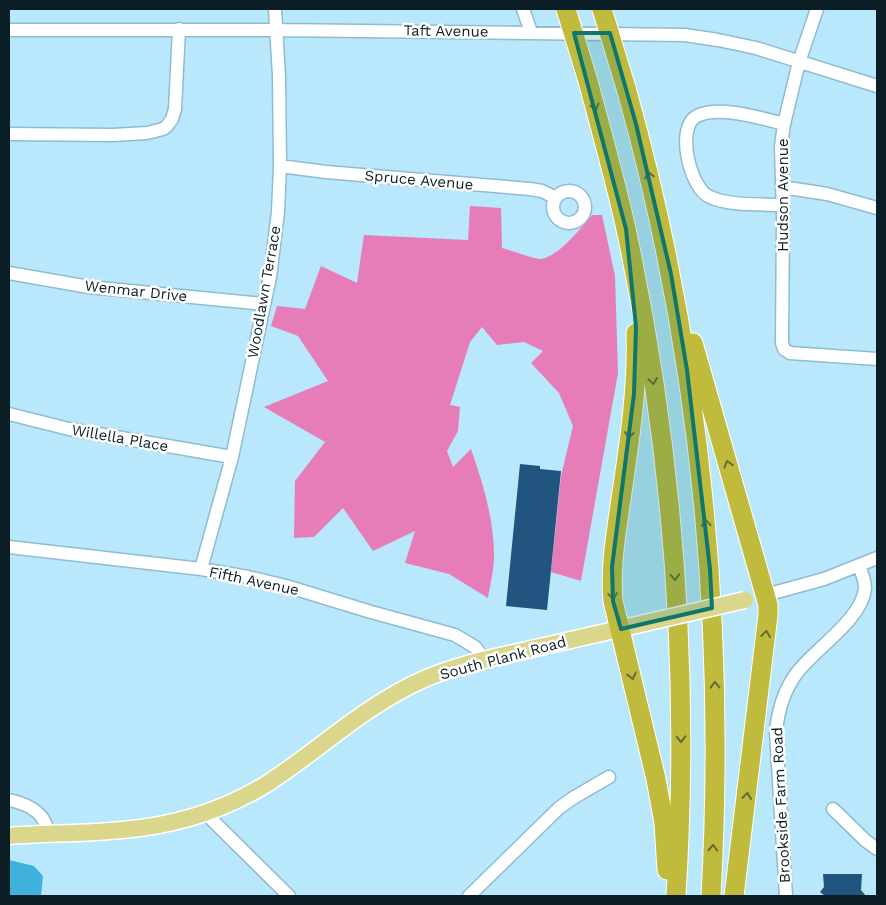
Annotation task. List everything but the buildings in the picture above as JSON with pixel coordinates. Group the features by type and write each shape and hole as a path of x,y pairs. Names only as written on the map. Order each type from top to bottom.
{"highway":[{"path":"566,9 588,81 626,230 645,327 666,474 675,571 680,670 681,767 676,896"},
{"path":"602,9 626,88 660,223 766,595 768,615 734,896"},
{"path":"660,223 671,274 687,370 701,470 710,569 716,720 715,819 711,896"},
{"path":"626,230 637,348 634,394 612,567 614,601 660,801 666,847 667,896"}],"main road":[{"name":"South Plank Road","path":"9,836 143,828 205,813 264,785 369,710 404,689 439,673 485,660 766,595"}],"street":[{"name":"Woodlawn Terrace","path":"201,570 232,457 264,304 278,212 280,166 279,76 275,9"},
{"path":"523,9 530,32"},
{"name":"Hudson Avenue","path":"818,9 799,62 784,124 781,146 782,343 784,349 790,353 877,359"},
{"name":"Taft Avenue","path":"9,30 276,30 685,35 756,48 877,86"},
{"path":"9,134 113,136 147,133 163,129 172,119 175,109 179,30"},
{"path":"782,205 722,201 706,195 699,189 695,181 688,160 686,138 690,121 697,116 708,113 738,113 784,124"},
{"name":"Spruce Avenue","path":"280,166 326,172 530,189 542,191 556,198"},
{"path":"782,187 827,194 877,208"},
{"name":"Wenmar Drive","path":"9,274 89,287 264,304"},
{"name":"Willella Place","path":"9,414 69,429 232,457"},
{"name":"Fifth Avenue","path":"9,547 201,570 268,581 455,635 475,647 485,660"},
{"name":"South Plank Road","path":"766,595 824,579 877,558"},
{"name":"Brookside Farm Road","path":"786,896 777,750 777,718 785,691 796,672 836,632 855,611 863,598 865,587 859,566"},
{"path":"469,896 559,808 572,798 609,777"},
{"path":"9,800 23,804 41,815 45,820 48,834"},
{"path":"832,809 877,849"},
{"path":"205,813 289,896"}],"highlighted area":[{"path":"574,33 610,33 636,124 671,274 687,370 710,569 712,608 621,629 613,601 612,567 634,394 636,327 626,229"}],"shaded area":[{"path":"470,206 501,208 502,248 541,259 562,248 592,215 602,215 615,276 618,373 581,581 551,572 561,476 573,426 559,393 531,363 543,351 524,342 497,345 482,327 470,342 450,405 460,407 458,431 447,451 453,467 471,449 484,488 494,542 493,567 488,598 449,574 405,563 415,531 373,551 343,508 314,537 294,538 295,481 325,442 264,407 328,381 298,336 271,326 277,306 305,309 321,266 357,283 364,235 468,240"}],"water":[{"path":"9,860 34,866 43,876 41,896 9,896"}]}
